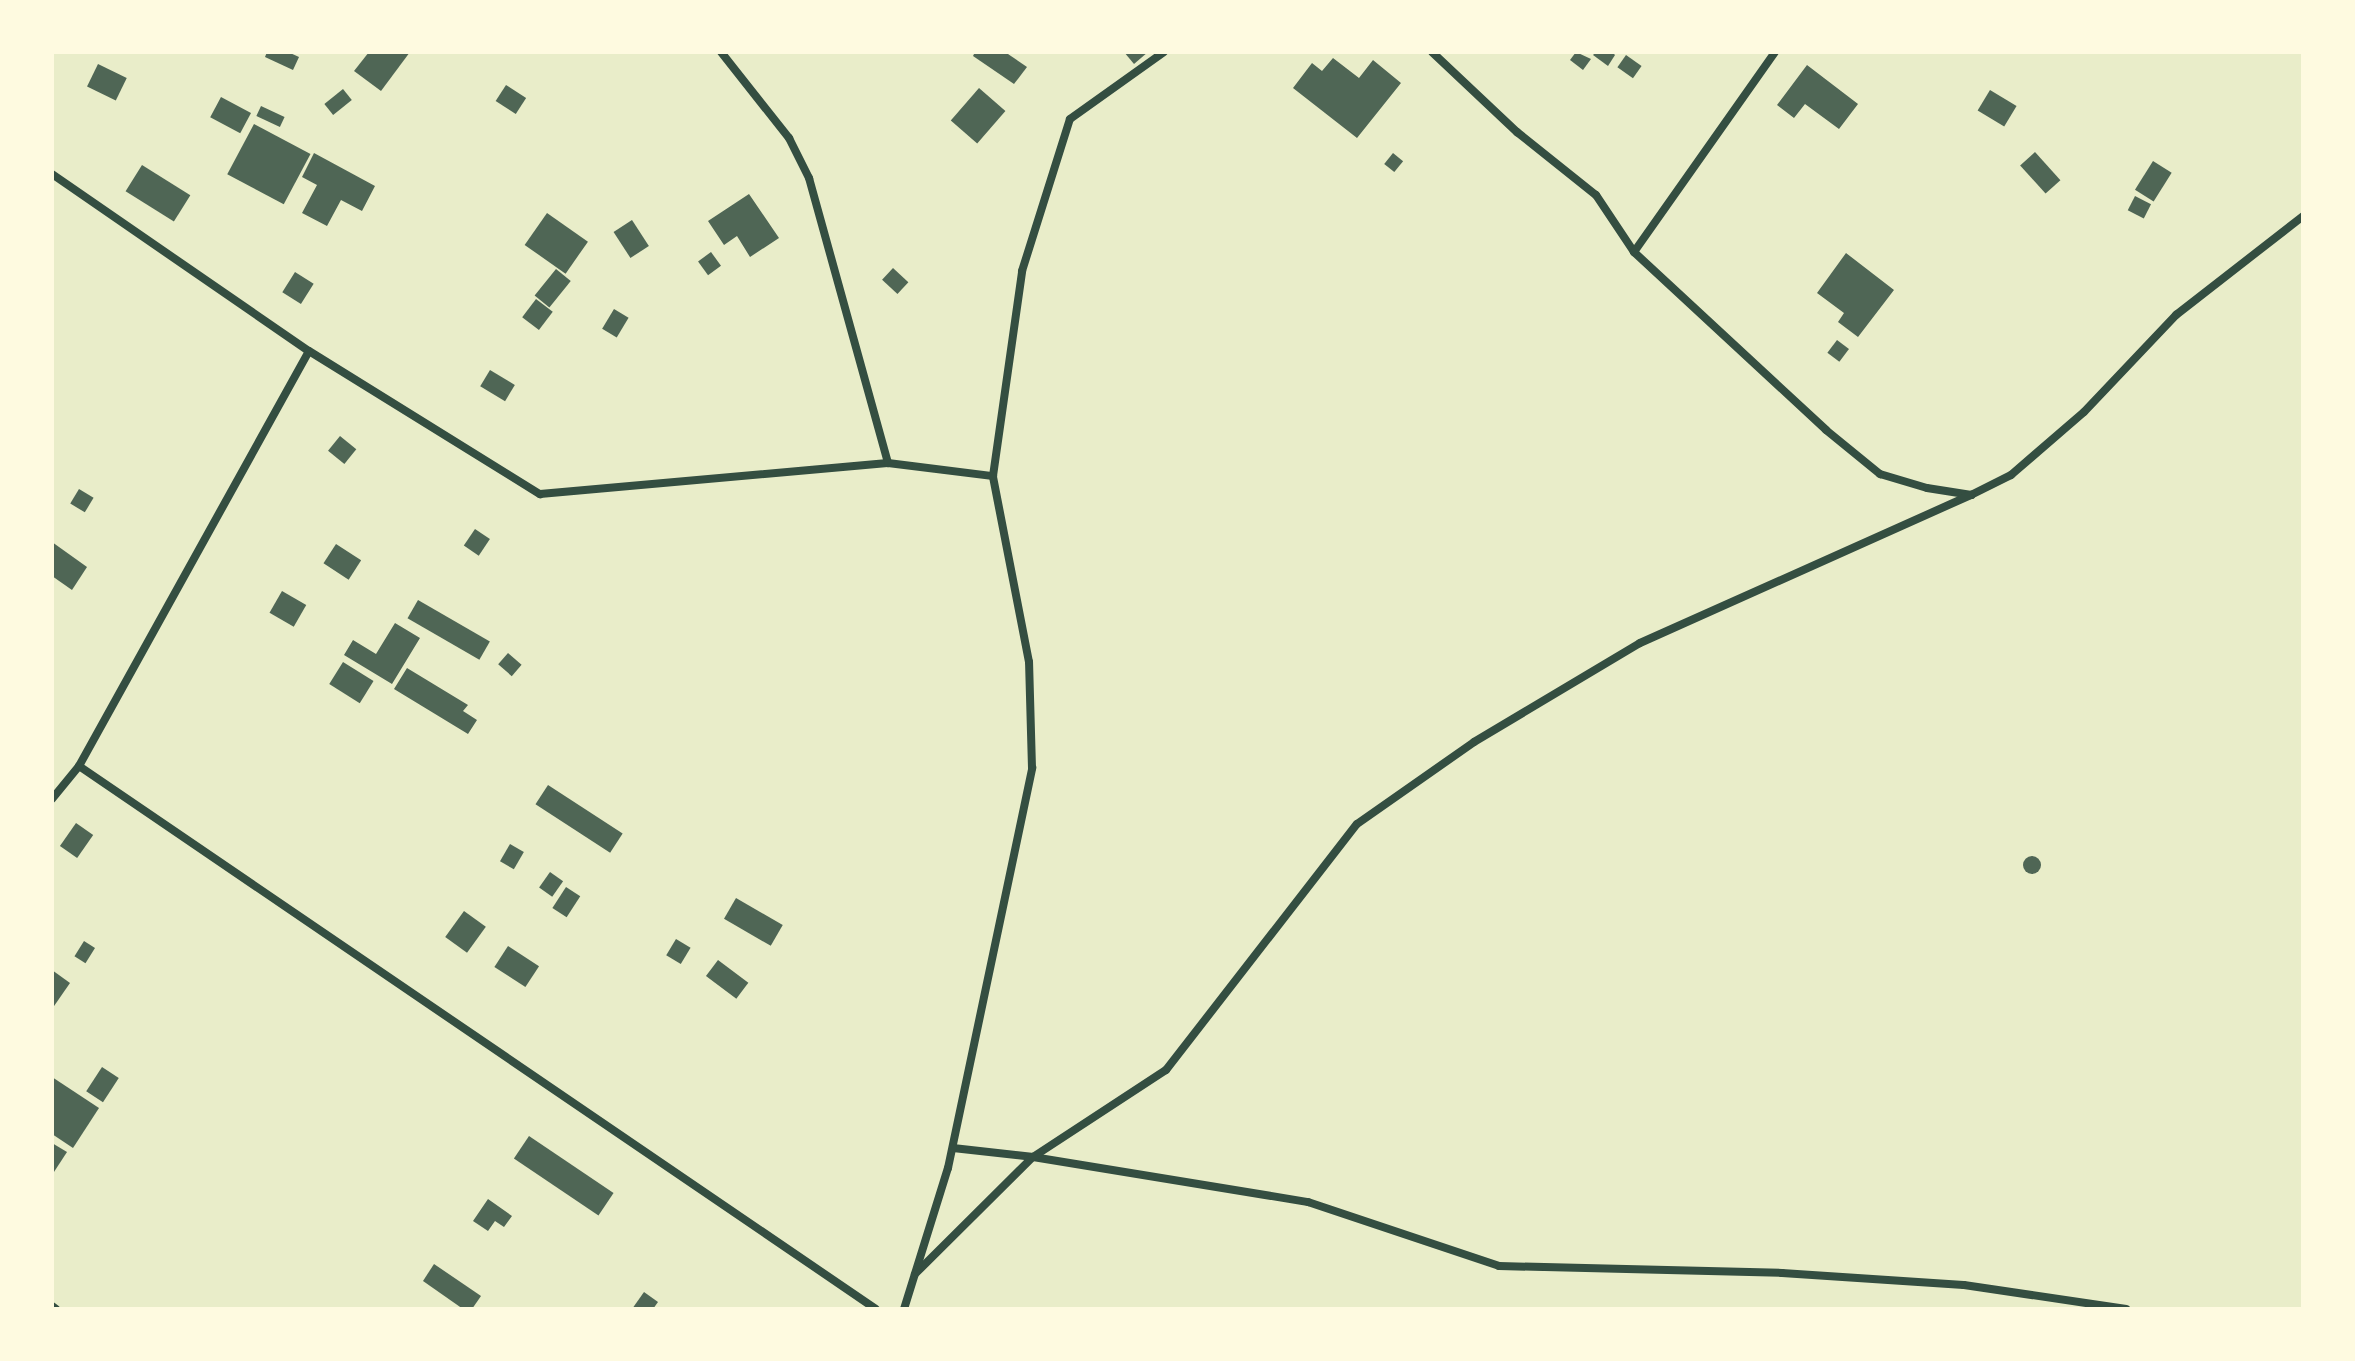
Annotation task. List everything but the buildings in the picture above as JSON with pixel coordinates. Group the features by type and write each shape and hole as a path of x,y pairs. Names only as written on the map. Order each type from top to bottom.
{"street":[{"path":"721,52 789,138 809,178 888,463"},
{"path":"904,1309 953,1148 1032,768 1029,662 993,476 1022,271 1070,119 1164,52"},
{"path":"1432,52 1517,132 1596,195 1634,252 1826,430 1880,474 1927,488 1971,495"},
{"path":"1634,252 1775,52"},
{"path":"52,174 309,351 540,494 888,463 993,476"},
{"path":"915,1274 1033,1157 1166,1070 1357,824 1474,742 1640,643 2011,475 2084,412 2176,315 2303,216"},
{"path":"52,799 79,766 309,351"},
{"path":"79,766 876,1309"},
{"path":"953,1148 1033,1157 1308,1202 1499,1266 1782,1273 1964,1285 2126,1309"}]}
